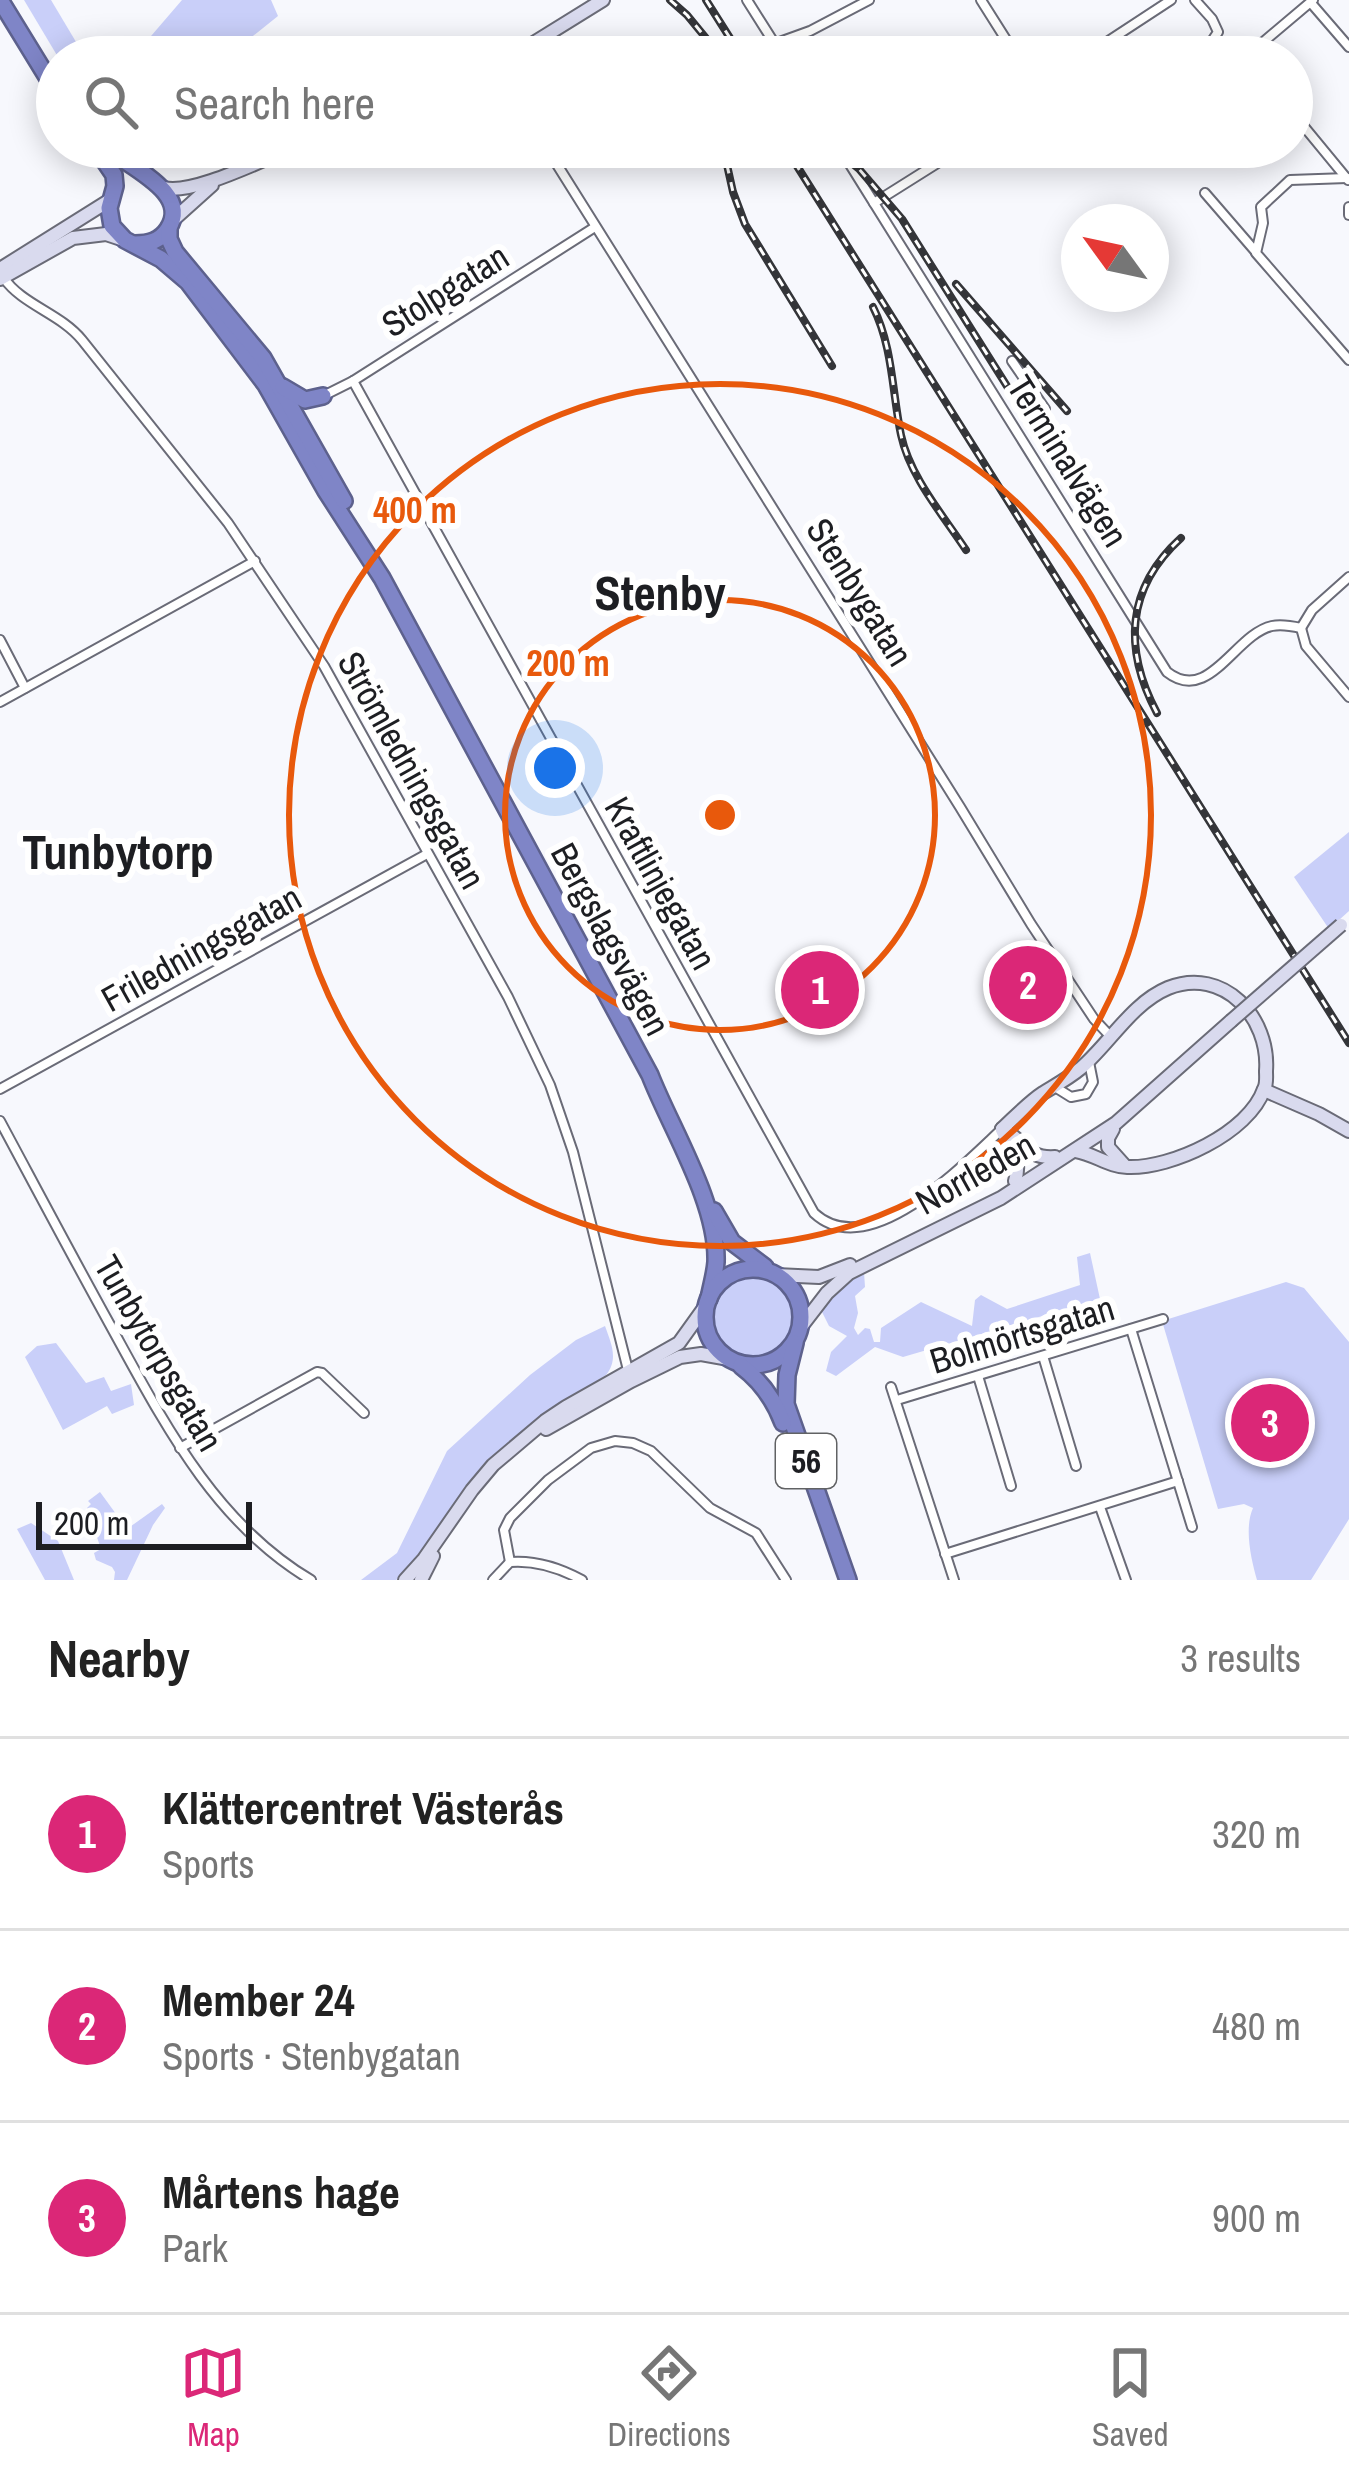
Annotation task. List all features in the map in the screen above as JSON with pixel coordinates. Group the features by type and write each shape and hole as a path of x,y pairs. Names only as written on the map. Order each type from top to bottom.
{"highway":[{"path":"0,0 36,58"},
{"path":"109,168 114,175 110,221 129,242 150,244 171,224"},
{"path":"135,168 160,186"},
{"path":"111,197 132,181 160,186"},
{"name":"56","path":"160,186 172,203 171,224"},
{"name":"Bergslagsvägen","path":"171,224 169,239 175,252 280,384 381,568 382,578"},
{"name":"Bergslagsvägen","path":"129,242 177,271 243,352 382,578 650,1075 688,1159 710,1222 716,1264 708,1302"},
{"path":"280,384 304,400 323,396"},
{"path":"309,437 308,419 323,396"},
{"name":"Bergslagsvägen","path":"650,1075 685,1139 721,1227 743,1253 774,1274"},
{"path":"708,1302 721,1282 738,1272 752,1269 774,1274"},
{"name":"56","path":"774,1274 799,1303 786,1404 848,1580"},
{"name":"56","path":"708,1302 707,1329 712,1341 764,1388 779,1412 838,1580"},
{"path":"731,1360 769,1363 780,1358 798,1334"}],"main road":[{"path":"545,36 603,0"},
{"path":"160,186 184,190 242,168"},
{"path":"171,224 224,175"},
{"path":"4,273 111,197"},
{"path":"4,273 73,238 106,234 129,242"},
{"name":"Norrleden","path":"798,1334 826,1293 849,1273 974,1213 1112,1130 1345,922"},
{"path":"1001,1129 1089,1061 1144,1003 1171,987 1207,984 1243,1003 1259,1026 1267,1052 1264,1090 1240,1122 1205,1147 1148,1166 1126,1167 1076,1150"},
{"name":"Norrleden","path":"774,1274 830,1275 1015,1181 1180,1067"},
{"path":"1264,1090 1349,1131"},
{"path":"1001,1129 1013,1134 1032,1155 1055,1157"},
{"path":"1001,1129 1017,1158 1015,1181"},
{"path":"1112,1130 1108,1147 1126,1167"},
{"path":"421,1580 456,1520 499,1468 546,1430 680,1343 708,1302"},
{"path":"404,1580 493,1465 545,1421 608,1382 691,1354 731,1360"}],"street":[{"path":"747,0 769,36"},
{"path":"796,36 869,0"},
{"path":"981,0 1004,36"},
{"path":"1116,36 1171,0"},
{"path":"1195,0 1212,19 1214,36"},
{"path":"1270,36 1312,1 1349,47"},
{"path":"1313,138 1348,180"},
{"name":"Stenbygatan","path":"559,168 1031,924 1094,1019 1112,1037"},
{"name":"Terminalvägen","path":"852,168 1167,672 1190,682 1214,670 1262,630 1275,625 1301,628"},
{"path":"874,203 930,168"},
{"path":"1257,252 1261,207 1290,180 1348,180"},
{"path":"1205,193 1349,361"},
{"name":"Stolpgatan","path":"323,396 595,227"},
{"name":"Strömledningsgatan","path":"4,273 11,290 75,331 190,473 325,666 521,1023 550,1085 573,1152 630,1376"},
{"path":"1012,361 1045,409"},
{"name":"Kraftlinjegatan","path":"352,381 814,1213 846,1229 890,1217 938,1186 1001,1129"},
{"path":"0,702 255,561"},
{"path":"1349,577 1312,610 1301,628 1306,646 1349,697"},
{"path":"0,640 25,688"},
{"name":"Friledningsgatan","path":"0,1090 428,854"},
{"path":"1054,1087 1071,1097 1086,1094 1093,1082 1089,1061"},
{"name":"Tunbytorpsgatan","path":"0,1121 180,1448 210,1491 251,1535 311,1580"},
{"name":"Bolmörtsgatan","path":"896,1400 1163,1319"},
{"path":"1130,1329 1192,1527"},
{"path":"608,1382 621,1366 622,1345"},
{"path":"1043,1356 1076,1466"},
{"path":"180,1448 317,1372 364,1413"},
{"path":"978,1376 1011,1486"},
{"path":"891,1387 954,1580"},
{"path":"510,1562 505,1530 510,1518 548,1480 591,1448 615,1441 651,1451 704,1503 756,1533 785,1580"},
{"path":"945,1555 1178,1481"},
{"path":"1100,1507 1126,1580"},
{"path":"493,1580 510,1562 526,1561 582,1580"}],"shaded area":[{"path":"24,0 51,0 72,36 45,36"},
{"path":"182,0 271,0 278,16 253,36 151,36"},
{"path":"1349,832 1349,911 1329,929 1294,877"},
{"path":"1090,1253 1100,1299 903,1357 875,1347 836,1376 826,1371 831,1352 847,1336 829,1326 820,1308 836,1288 864,1272 865,1287 855,1296 854,1328 858,1335 870,1329 874,1342 880,1342 881,1328 921,1302 972,1326 975,1300 981,1295 1007,1309 1080,1285 1077,1257"},
{"path":"754,1273 770,1276 784,1286 794,1300 794,1332 784,1346 770,1356 754,1359 738,1356 724,1346 714,1332 711,1316 714,1300 724,1286 738,1276"},
{"path":"1286,1282 1304,1288 1349,1342 1349,1519 1311,1580 1257,1580 1249,1534 1253,1508 1244,1504 1218,1509 1162,1321"},
{"path":"605,1326 613,1357 606,1375 533,1425 407,1572 396,1580 361,1580 397,1553 447,1451 530,1375 576,1340"},
{"path":"56,1343 86,1383 104,1377 111,1391 131,1384 134,1405 112,1414 107,1406 63,1430 25,1357 37,1346"},
{"path":"100,1492 127,1529 162,1504 165,1508 127,1580 114,1580 112,1567 96,1560 94,1553 101,1549 87,1508 88,1501"},
{"path":"31,1523 58,1541 74,1580 45,1580 17,1529"}],"railway":[{"path":"670,0 704,36"},
{"path":"706,0 729,36"},
{"path":"728,168 745,224 832,366"},
{"path":"798,168 1349,1043"},
{"path":"858,168 902,219 1022,410"},
{"path":"956,284 1067,411"},
{"path":"873,307 888,354 905,451 966,550"},
{"path":"1157,713 1139,666 1136,620 1149,577 1181,538"}],"place":[{"name":"Member 24","path":"1028,985"},
{"name":"Klättercentret Västerås","path":"820,990"},
{"name":"Mårtens hage","path":"1270,1423"}],"district":[{"name":"Stenby","path":"660,592"},
{"name":"Tunbytorp","path":"118,851"}]}
